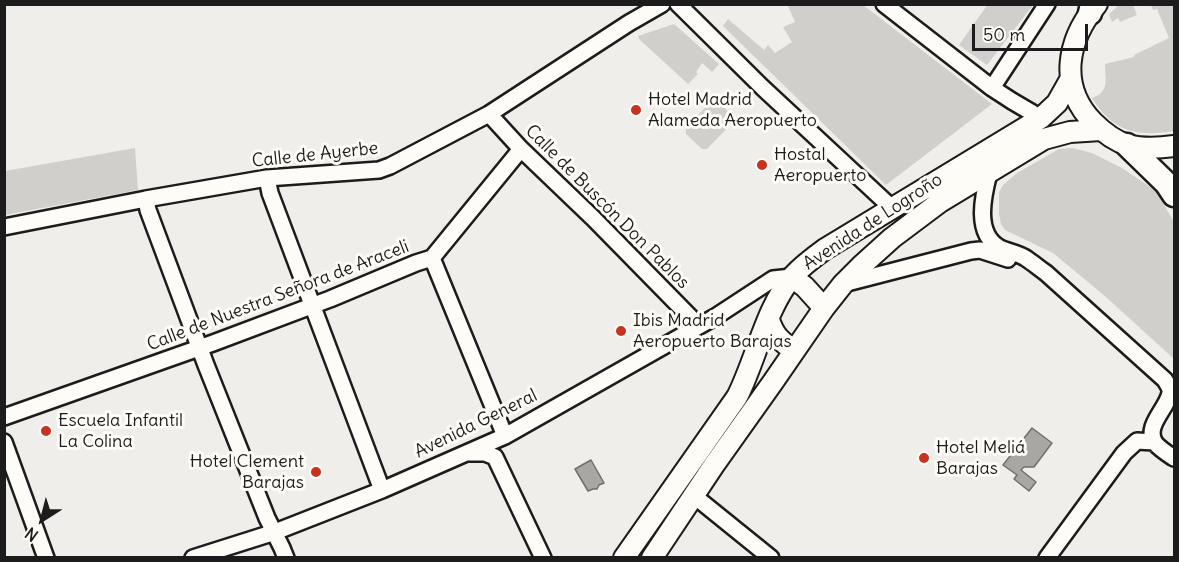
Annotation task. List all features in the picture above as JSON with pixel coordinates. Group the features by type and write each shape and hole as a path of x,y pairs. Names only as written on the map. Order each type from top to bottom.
{"highway":[{"path":"1127,145 1167,183 1174,195"}],"main road":[{"path":"1093,7 1080,32 1070,64 1070,80 1081,106 1101,130 1127,145 1144,148 1174,146"},
{"name":"Avenida de Logroño","path":"624,558 737,397 769,320 792,277 822,252 1041,117 1057,103 1070,80"},
{"name":"Avenida de Logroño","path":"652,558 693,495 843,284 877,252 940,202 1044,140 1070,132 1101,130"},
{"path":"792,277 805,287 824,308"},
{"path":"769,320 774,333 794,351"}],"street":[{"name":"Calle de Ayerbe","path":"4,227 267,178 379,170 489,114 629,22 662,4"},
{"path":"678,4 763,88 892,208"},
{"path":"885,4 992,88 1041,117"},
{"path":"992,88 1047,4"},
{"name":"Calle de Buscón Don Pablos","path":"489,114 521,149 593,218 699,326"},
{"name":"Calle de Nuestra Señora de Araceli","path":"4,417 200,348 432,258 521,149"},
{"path":"989,173 982,205 985,231 992,243 1026,258 1046,273 1165,380 1170,394 1154,425 1152,434 1154,442 1174,458"},
{"path":"267,178 270,193 382,490"},
{"path":"146,200 200,348 267,518 286,558"},
{"path":"843,284 980,250 1022,264 1034,265"},
{"path":"432,258 505,436 497,448 495,458 543,558"},
{"name":"Avenida General","path":"193,558 275,532 382,490 505,436 699,326 773,279 792,277"},
{"path":"1047,558 1124,453 1137,441 1154,442"},
{"path":"4,442 46,558"},
{"path":"467,453 485,453 495,458"},
{"path":"693,495 771,558"}],"shaded area":[{"path":"988,4 1033,5 987,65 959,45"},
{"path":"863,5 992,104 886,185 723,26 728,19 764,50 768,45 775,53 792,42 783,27 795,22 788,6"},
{"path":"1119,5 1133,5 1137,15 1120,22 1118,18 1112,22 1109,14"},
{"path":"1151,5 1174,5 1174,131 1161,133 1137,132 1117,125 1108,118 1092,98 1104,89 1105,64 1134,57 1169,38 1157,9 1153,10"},
{"path":"674,24 719,64 712,72 702,63 696,72 698,74 688,84 638,36"},
{"path":"714,98 736,119 707,149 702,149 686,134 686,128"},
{"path":"135,148 138,190 5,215 5,171"},
{"path":"1073,148 1092,153 1122,168 1156,191 1174,222 1174,359 1106,297 1053,253 1005,230 1001,224 999,192 1003,185 1017,173 1059,149"},
{"path":"1032,428 1052,443 1034,467 1024,467 1021,470 1036,482 1029,491 1014,479 1017,475 1003,465"},
{"path":"591,460 604,483 597,489 588,491 575,469"}],"place":[{"name":"Hotel Madrid Alameda Aeropuerto","path":"636,110"},
{"name":"Hostal Aeropuerto","path":"762,165"},
{"name":"Ibis Madrid Aeropuerto Barajas","path":"621,331"},
{"name":"Escuela Infantil La Colina","path":"46,431"},
{"name":"Hotel Meliá Barajas","path":"924,458"},
{"name":"Hotel Clement Barajas","path":"316,472"}]}
